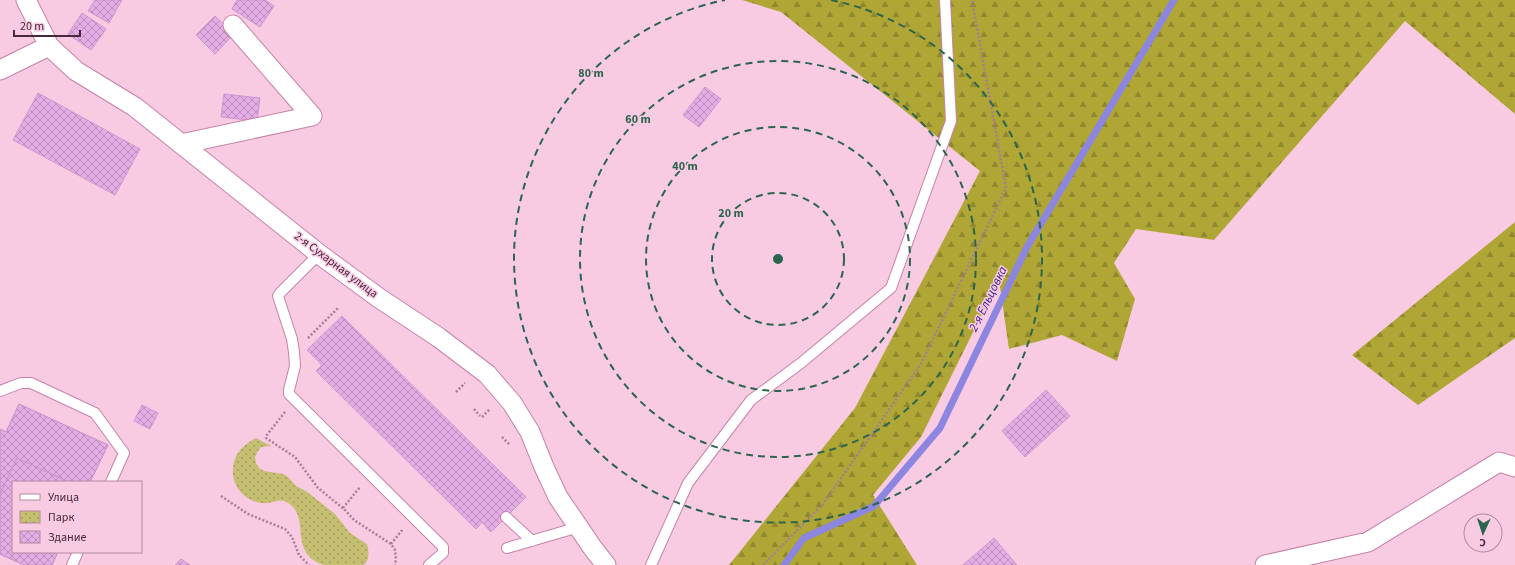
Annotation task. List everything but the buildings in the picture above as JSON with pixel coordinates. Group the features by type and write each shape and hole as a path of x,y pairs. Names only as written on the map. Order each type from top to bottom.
{"street":[{"name":"2-я Сухарная улица","path":"26,0 49,46 76,71 135,107 319,254 379,298 438,337 487,374 512,403 530,432 558,497 606,565"},
{"path":"180,144 312,116 233,25"},
{"path":"0,70 49,46"},
{"path":"1265,565 1368,542 1499,462 1515,467"}],"lane":[{"path":"651,565 688,483 751,400 801,364 891,288 951,121 945,0"},
{"path":"319,254 278,296 292,339 294,352 295,366 289,390 291,398 444,547 443,553 429,565"},
{"path":"0,391 21,383 31,384 95,413 124,453 111,481"},
{"path":"506,517 532,541"},
{"path":"507,548 579,527"},
{"path":"72,565 78,553"}],"path":[{"path":"763,565 823,504 921,364 1006,188 972,0"},
{"path":"294,352 338,308"},
{"path":"456,392 466,382"},
{"path":"474,409 480,416"},
{"path":"280,419 266,438 295,457 318,488 343,508 354,520 391,544 395,550 395,565"},
{"path":"502,437 510,445"},
{"path":"343,508 357,490"},
{"path":"221,496 248,514 285,529 292,537 299,555 309,565"},
{"path":"391,544 407,524"}],"green space":[{"path":"742,0 1515,0 1515,114 1405,21 1214,240 1136,229 1114,263 1135,299 1117,361 1062,335 1009,349 999,280 921,437 873,495 917,565 729,565 855,408 980,171 781,12"},
{"path":"1515,222 1515,338 1418,405 1352,355"},
{"path":"256,438 271,446 261,447 258,451 255,457 259,468 264,471 283,474 288,477 296,486 306,491 335,514 350,533 367,544 368,555 364,565 324,565 313,560 306,552 303,544 299,517 295,509 283,501 268,503 255,502 239,490 233,475 235,459 243,447"}],"waterway":[{"name":"2-я Ельцовка","path":"784,565 804,538 874,506 940,428 1027,247 1174,0"}]}
